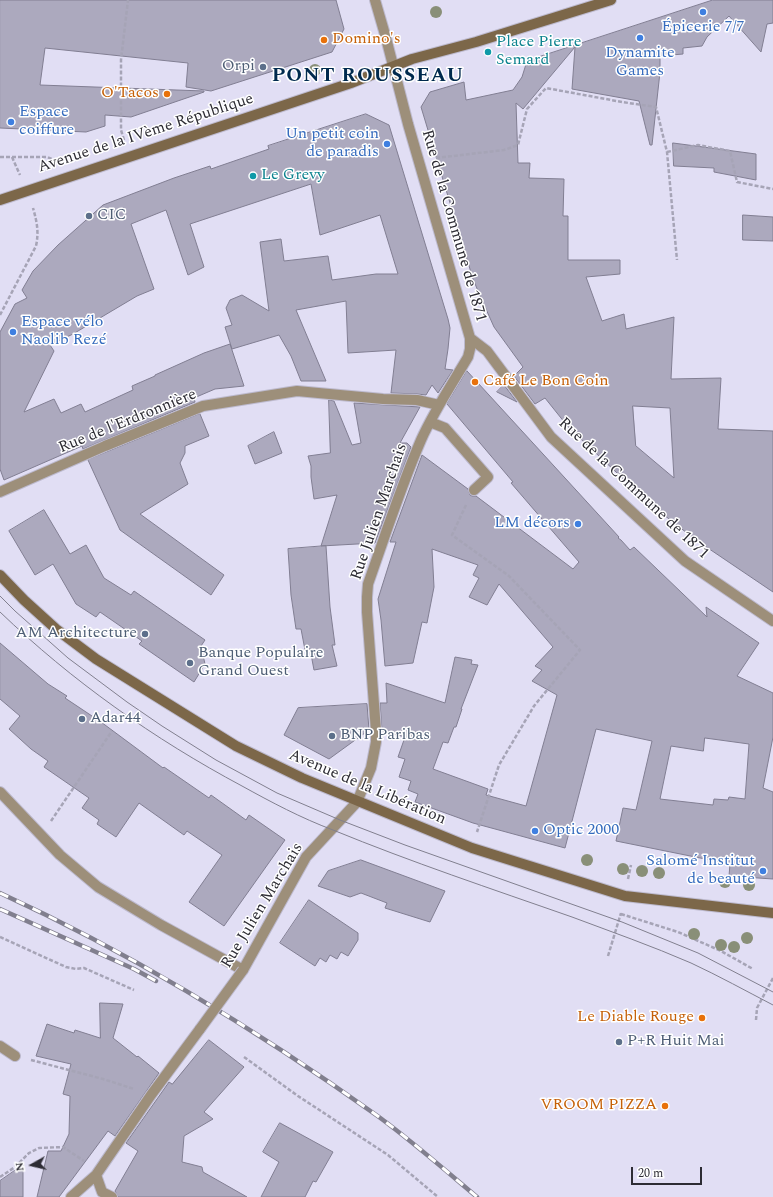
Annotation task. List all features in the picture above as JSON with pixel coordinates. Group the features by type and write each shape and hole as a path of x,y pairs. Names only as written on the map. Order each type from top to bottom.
{"street":[{"name":"Rue de la Commune de 1871","path":"375,0 418,160 470,338 487,351 551,437 685,561 773,621"},
{"path":"392,67 424,55 476,42 611,0"},
{"name":"Avenue de la IVème République","path":"0,200 341,86 392,67"},
{"name":"Rue Julien Marchais","path":"71,1197 96,1175 243,970 306,857 357,802 371,768 376,742 367,612 368,584 421,439 439,405 468,357 470,338"},
{"name":"Rue de l'Erdronnière","path":"0,492 105,446 203,406 297,391 383,399 417,400 439,405"},
{"path":"430,422 445,428 488,477 474,490"},
{"name":"Avenue de la Libération","path":"0,575 24,600 56,629 96,660 236,746 302,778 357,802 472,848 626,896 773,912"},
{"path":"0,792 60,855 98,887 161,925 243,970"},
{"path":"0,1046 15,1056"},
{"path":"96,1175 102,1192 112,1197"}],"path":[{"path":"128,0 121,60 120,130 128,156"},
{"path":"418,160 504,150 518,145 527,109 546,88 656,107 667,152 677,260"},
{"path":"667,152 698,145 730,151 738,182 773,189"},
{"path":"0,157 47,157 83,172"},
{"path":"0,315 36,246 39,234 38,224 27,190"},
{"path":"472,848 499,765 534,706 580,650 509,576 452,535 474,490"},
{"path":"53,819 112,731"},
{"path":"620,914 678,932 721,951 753,969"},
{"path":"0,937 66,967 76,969 84,968 134,990"},
{"path":"756,1020 758,1008 773,978"},
{"path":"15,1056 103,1078 152,1095"},
{"path":"244,1057 298,1096 388,1155 438,1197"},
{"path":"0,1177 15,1167 29,1153 39,1148 63,1147 86,1162 96,1175"}],"building":[{"path":"0,0 336,0 344,29 332,52 211,91 186,87 188,63 45,48 40,85 204,92 131,117 105,115 105,126 86,132 0,128"},
{"path":"713,0 773,0 773,23 767,24 761,52 729,16 707,37 702,46 683,48 683,54 660,56 660,72 652,145 650,145 639,101 572,89 575,47 523,109 516,103 518,163 530,163 529,178 564,179 563,216 568,216 568,260 620,260 620,274 586,277 602,321 624,314 626,329 674,317 671,379 721,378 718,429 773,431 773,592 696,540 647,501 569,428 545,398 535,404 514,376 523,367 494,327 473,279 421,107 430,92 464,82 466,100 513,90 522,77 527,61","holes":["633,406 670,408 674,478 636,446"]},
{"path":"366,114 389,125 448,319 450,328 445,369 453,370 438,393 432,385 426,395 391,393 396,350 348,353 346,301 296,310 326,381 301,381 291,356 279,335 232,349 225,327 232,325 226,308 230,300 242,295 269,311 260,242 281,239 284,261 328,256 332,280 376,274 398,274 380,215 320,235 311,184 190,224 204,267 188,275 166,210 131,224 154,289 137,296 73,334 50,345 54,351 24,412 54,399 61,413 81,404 85,412 133,390 132,386 155,375 204,353 230,344 244,386 215,389 194,398 195,402 83,449 82,446 4,480 0,469 0,332 15,304 27,298 22,290 33,271 58,245 103,205 174,178 210,166 211,169 269,149 268,146"},
{"path":"673,143 756,154 756,180 714,172 714,168 674,166"},
{"path":"743,215 773,217 773,241 743,240"},
{"path":"467,371 630,550 634,547 707,617 706,607 759,643 737,676 773,693 773,737 763,788 773,792 773,879 729,876 730,864 616,841 623,808 636,810 652,741 596,729 565,848 473,823 415,802 418,794 408,790 411,781 399,777 405,759 398,757 405,737 382,731 380,703 387,703 386,683 445,703 455,657 472,660 471,664 478,665 461,709 456,727 454,727 448,743 443,742 433,769 488,789 486,795 526,806 557,695 532,681 542,670 535,666 553,647 499,584 487,605 469,597 479,578 473,575 478,565 432,549 434,587 427,623 422,622 413,663 385,666 378,599 396,542 390,542 422,455 468,489 470,495 476,496 573,569 579,562 511,483 513,482 447,404","holes":["705,738 749,744 745,799 729,797 728,800 714,799 713,805 660,799 671,746 703,751"]},
{"path":"504,385 517,402 497,392"},
{"path":"329,400 334,401 352,445 361,443 354,403 420,407 400,443 407,443 411,447 375,543 321,546 337,495 314,499 311,466 308,456 330,453"},
{"path":"200,414 209,436 185,446 185,453 180,463 188,484 140,514 224,575 211,595 120,530 88,460"},
{"path":"274,432 282,453 255,464 248,446"},
{"path":"44,510 70,554 86,545 104,578 131,595 134,591 205,640 201,646 205,664 194,682 139,644 142,641 100,612 96,617 76,604 53,564 35,575 9,531"},
{"path":"326,546 330,607 335,645 332,645 337,666 314,670 310,649 305,650 301,629 296,629 291,595 288,549"},
{"path":"0,643 48,684 67,696 65,698 101,722 163,768 164,767 209,798 211,795 246,820 249,815 285,840 224,926 189,902 222,855 187,831 184,835 139,803 116,837 97,824 99,820 82,808 89,798 44,767 48,761 31,749 9,729 20,716 0,699"},
{"path":"367,704 369,730 329,759 284,735 298,708"},
{"path":"361,860 445,891 430,922 385,908 387,903 361,893 350,897 318,886 328,871"},
{"path":"309,900 358,933 358,940 348,956 341,952 337,959 330,955 326,962 320,958 315,966 280,943"},
{"path":"100,1003 123,1004 113,1038 159,1073 115,1136 108,1131 59,1197 37,1197 48,1151 61,1151 69,1134 70,1096 63,1094 71,1064 36,1056 47,1024 74,1033 75,1030 100,1038"},
{"path":"209,1040 244,1067 204,1112 213,1119 184,1136 182,1162 202,1167 203,1172 247,1197 118,1197 115,1191 138,1151 126,1143 169,1082 172,1084"},
{"path":"280,1123 333,1152 316,1182 313,1181 305,1197 261,1197 279,1162 263,1152"},
{"path":"23,1165 23,1197 0,1197 0,1181"}],"tram line":[{"path":"0,596 68,658 127,702 216,760 277,793 340,820 405,845 622,922 698,953 773,992"},
{"path":"0,612 56,662 115,707 177,749 275,804 321,825 392,853 572,917 662,951 722,978 773,1005"}],"railway":[{"path":"0,893 50,917 147,968 242,1025 334,1085 379,1117 417,1146 477,1197"},
{"path":"0,909 134,969 156,981"}],"place":[{"name":"Épicerie 7/7","path":"703,12"},
{"name":"Dynamite Games","path":"640,38"},
{"name":"Domino's","path":"324,40"},
{"name":"Place Pierre Semard","path":"488,52"},
{"name":"Orpi","path":"263,67"},
{"name":"O'Tacos","path":"167,94"},
{"name":"Espace coiffure","path":"11,122"},
{"name":"Un petit coin de paradis","path":"387,144"},
{"name":"Le Grevy","path":"253,176"},
{"name":"CIC","path":"89,216"},
{"name":"Espace vélo Naolib Rezé","path":"13,332"},
{"name":"Café Le Bon Coin","path":"475,382"},
{"name":"LM décors","path":"578,524"},
{"name":"AM Architecture","path":"145,634"},
{"name":"Banque Populaire Grand Ouest","path":"190,663"},
{"name":"Adar44","path":"82,719"},
{"name":"BNP Paribas","path":"332,736"},
{"name":"Optic 2000","path":"535,831"},
{"name":"Salomé Institut de beauté","path":"763,871"},
{"name":"Le Diable Rouge","path":"702,1018"},
{"name":"P+R Huit Mai","path":"619,1042"},
{"name":"VROOM PIZZA","path":"665,1106"}],"district":[{"name":"PONT ROUSSEAU","path":"368,77"}]}
